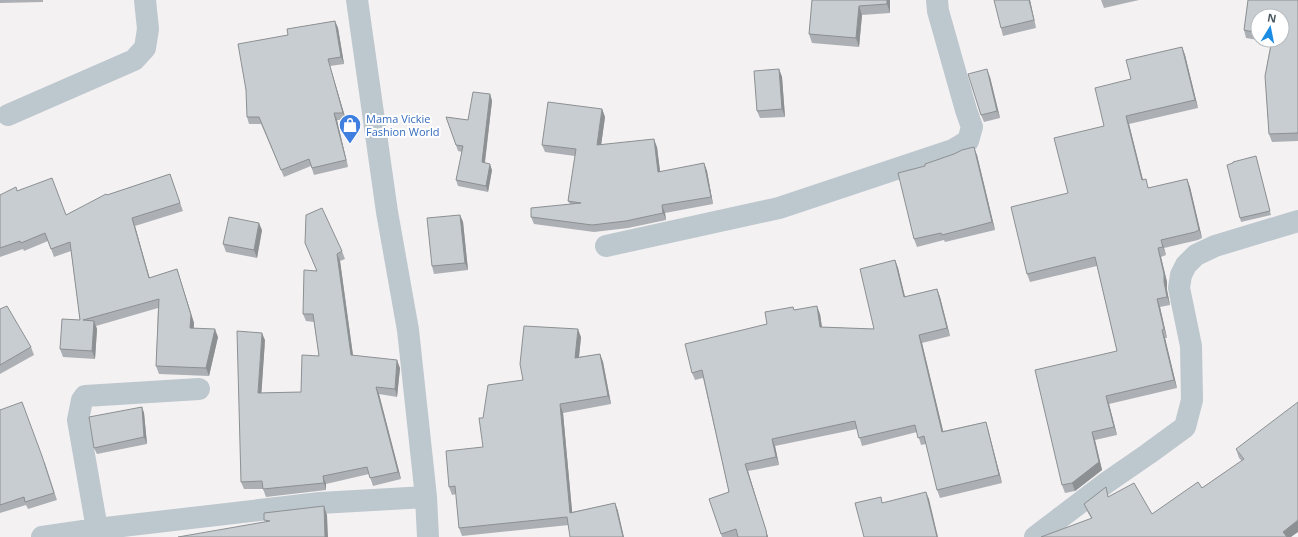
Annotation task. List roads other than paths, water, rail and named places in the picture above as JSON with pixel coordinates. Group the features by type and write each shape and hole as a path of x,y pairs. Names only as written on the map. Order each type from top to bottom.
{"street":[{"path":"8,115 134,60 146,48 148,29 145,0"},
{"path":"357,0 387,212 408,330 426,497 428,537"},
{"path":"606,246 779,208 953,150 968,142 972,127 938,11 937,0"},
{"path":"1035,537 1185,426 1192,400 1191,346 1179,288 1181,275 1186,266 1196,255 1215,246 1298,220"},
{"path":"97,529 78,420 82,400 85,396 199,389"},
{"path":"42,537 97,529 320,503 426,497"}],"place":[{"name":"Mama Vickie Fashion World","path":"350,144"}]}
